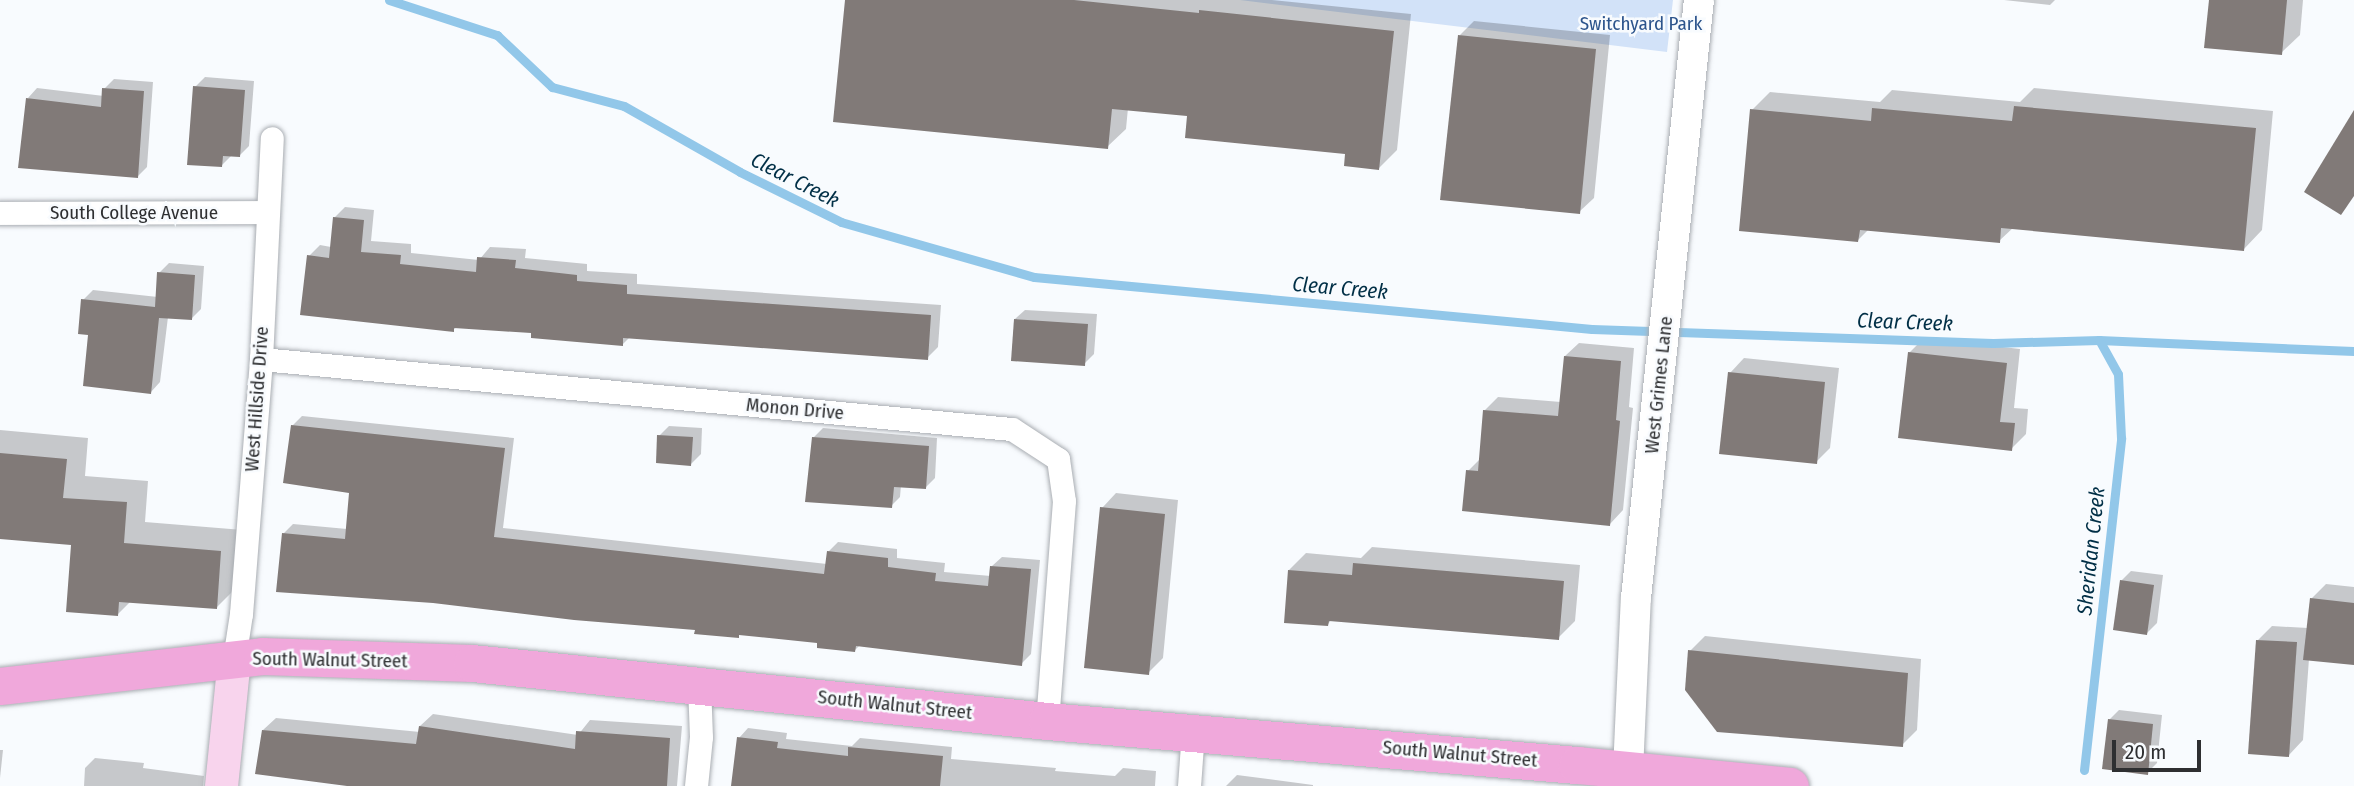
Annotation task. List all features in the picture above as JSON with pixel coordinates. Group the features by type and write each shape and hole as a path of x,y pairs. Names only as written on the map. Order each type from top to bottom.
{"main road":[{"name":"South Walnut Street","path":"0,686 262,656 472,663 1047,720 1194,731 1627,779 1790,786"},
{"path":"221,786 234,659"}],"street":[{"name":"West Grimes Lane","path":"1627,779 1636,598 1699,0"},
{"name":"West Hillside Drive","path":"234,659 241,614 261,359 272,138"},
{"name":"South College Avenue","path":"0,213 268,212"},
{"name":"Monon Drive","path":"261,359 1012,429 1058,458 1064,500 1047,720"},
{"path":"696,786 701,737 699,684"},
{"path":"1189,786 1194,731"}],"green space":[{"name":"Switchyard Park","path":"1240,0 1673,0 1667,52"}],"building":[{"path":"845,0 1074,0 1394,31 1379,170 1344,166 1345,154 1185,138 1187,116 1112,109 1108,149 833,122"},
{"path":"2209,0 2287,0 2282,55 2204,48"},
{"path":"1458,35 1596,49 1580,214 1440,200"},
{"path":"193,86 245,90 240,157 223,156 222,167 187,165"},
{"path":"102,88 144,91 138,178 18,168 26,98 101,107"},
{"path":"2014,106 2256,128 2244,251 2001,228 2000,243 1860,230 1858,242 1739,231 1750,109 1871,121 1872,108 2012,121"},
{"path":"2354,110 2354,196 2341,215 2304,192"},
{"path":"333,217 364,220 361,252 401,255 400,264 476,272 477,257 516,260 515,268 577,275 577,281 627,285 627,294 931,315 928,360 623,338 623,346 531,338 531,333 454,328 454,332 300,315 307,255 329,258"},
{"path":"157,272 195,275 192,320 159,318 151,394 83,386 88,335 78,334 81,299 155,307"},
{"path":"1014,319 1088,324 1085,366 1011,361"},
{"path":"1908,352 2007,363 2000,422 2015,423 2012,451 1898,438"},
{"path":"1564,356 1621,361 1616,420 1620,421 1610,526 1462,511 1466,470 1478,471 1483,410 1558,416"},
{"path":"1728,372 1825,382 1817,464 1719,454"},
{"path":"291,425 505,448 494,537 824,574 827,551 888,558 888,567 936,573 935,581 988,586 990,566 1031,569 1022,666 856,646 855,652 817,648 817,643 739,635 739,638 694,634 695,630 574,620 433,603 276,592 282,533 345,539 349,493 283,483"},
{"path":"657,435 693,437 691,466 656,463"},
{"path":"812,437 929,446 926,489 894,487 892,508 805,502"},
{"path":"0,453 67,459 63,498 127,502 124,543 221,551 217,609 119,602 118,616 66,612 71,545 0,539"},
{"path":"1100,507 1165,514 1149,675 1084,668"},
{"path":"1353,563 1564,581 1559,640 1329,621 1328,626 1284,623 1288,570 1352,575"},
{"path":"2120,580 2154,585 2147,635 2113,630"},
{"path":"2310,598 2354,603 2354,665 2303,660"},
{"path":"2256,640 2297,642 2289,757 2248,754"},
{"path":"1688,650 1908,673 1903,747 1717,732 1685,690"},
{"path":"2108,719 2153,724 2148,775 2102,769"},
{"path":"419,726 575,749 576,731 670,738 667,786 347,786 255,774 262,730 416,744"},
{"path":"737,737 778,742 777,748 848,756 848,747 943,756 940,786 731,786"}],"waterway":[{"name":"Clear Creek","path":"389,0 497,35 552,87 624,106 740,172 841,222 1034,277 1592,329 1993,343 2099,340 2354,351"},
{"name":"Sheridan Creek","path":"2084,770 2121,438 2118,374 2099,340"}]}
